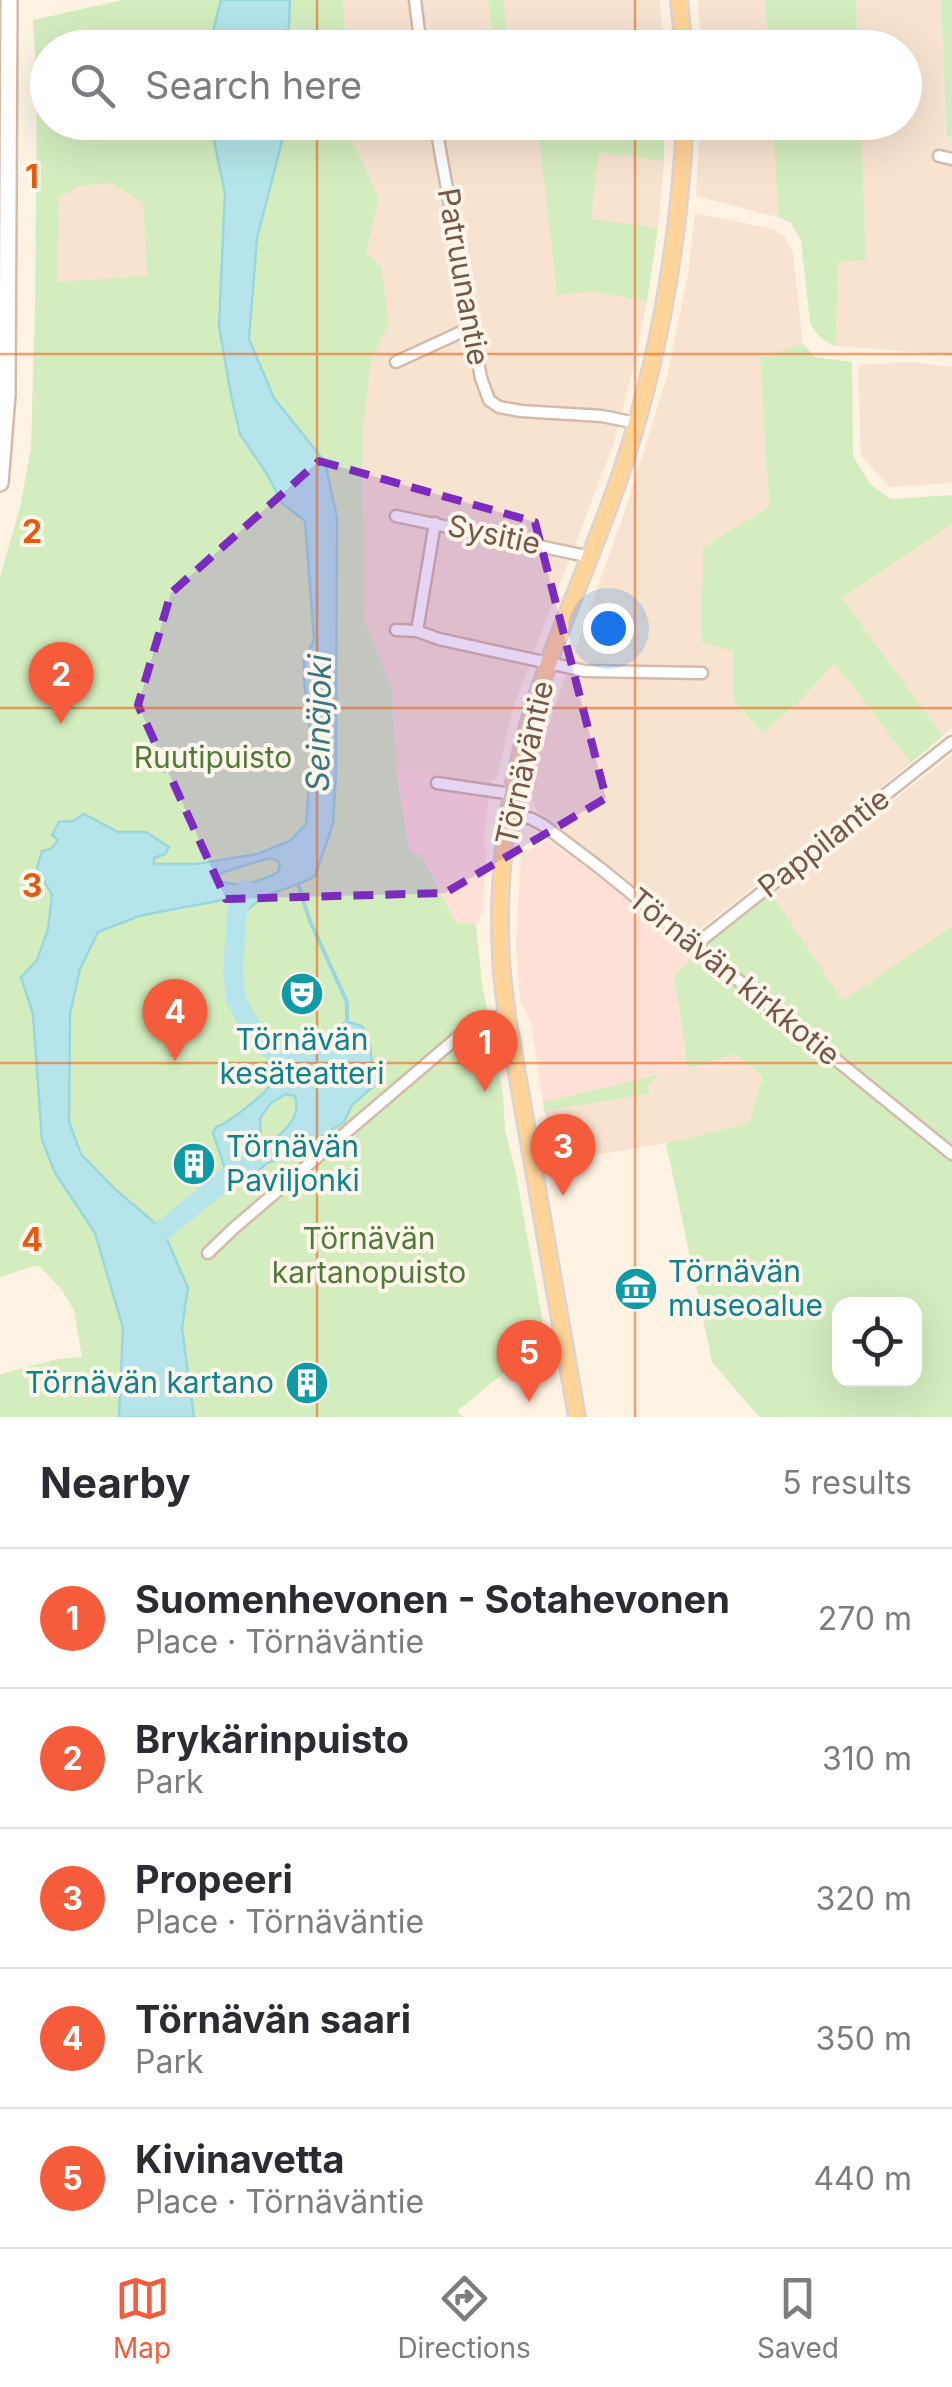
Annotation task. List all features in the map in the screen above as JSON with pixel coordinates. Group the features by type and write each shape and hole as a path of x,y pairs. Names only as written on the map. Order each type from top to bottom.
{"main road":[{"path":"0,483 7,395 9,0"},
{"path":"679,0 682,30"},
{"name":"Törnäväntie","path":"577,1417 507,1016 501,960 502,876 508,813 525,737 548,664 622,470 654,358 670,281 683,140"}],"street":[{"path":"414,0 418,30"},
{"name":"Patruunantie","path":"438,140 483,388 489,400 499,407 521,411 602,416 636,423"},
{"path":"939,156 952,159"},
{"path":"396,362 472,327"},
{"name":"Sysitie","path":"396,516 591,557"},
{"path":"416,631 435,524"},
{"path":"396,630 416,631 586,671 702,673"},
{"name":"Pappilantie","path":"696,945 952,742"},
{"path":"437,783 512,794"},
{"name":"Törnävän kirkkotie","path":"508,813 532,818 543,825 952,1154"},
{"path":"208,1253 472,1025 507,1016"}],"highlighted area":[{"path":"319,461 535,522 606,798 445,893 226,899 138,705 171,593"}],"shaded area":[{"path":"343,0 488,0 491,30 345,30"},
{"path":"504,0 660,0 662,30 507,30"},
{"path":"698,0 765,0 767,30 700,30"},
{"path":"856,0 941,0 947,137 952,139 952,355 836,346 838,262 866,260 862,140 922,140 922,30 857,30"},
{"path":"352,140 539,140 557,294 589,290 647,302 613,446 512,712 497,777 491,783 396,769 392,689 364,619 362,439 371,361 389,324 366,253 379,198"},
{"path":"699,140 774,140 778,217 696,196"},
{"path":"599,152 664,161 658,228 591,220"},
{"path":"112,183 144,203 148,277 57,283 59,197 80,186"},
{"path":"695,213 773,229 784,236 793,253 803,344 760,358 769,507 703,547 734,651 734,701 761,733 800,701 835,663 911,763 695,933 536,810 532,797 542,743 627,505 667,377 688,276"},
{"path":"910,362 952,367 952,483 889,487 861,455 858,365"},
{"path":"952,524 952,729 943,736 842,598"},
{"path":"952,755 952,926 843,1002 772,894"},
{"path":"396,769 491,783 483,840 483,910 476,925 455,922 425,858 409,851"},
{"path":"548,840 694,955 674,978 688,1069 543,1102 531,1023 520,1000 516,944 521,854"},
{"path":"734,1054 763,1076 749,1123 666,1143 555,1162 545,1111 649,1094 648,1084 662,1074"}],"green space":[{"name":"Ruutipuisto","path":"122,0 221,0 213,30 34,30 33,20"},
{"path":"290,0 343,0 345,30 289,30"},
{"path":"488,0 504,0 507,30 491,30"},
{"path":"765,0 856,0 857,30 767,30"},
{"path":"941,0 952,0 952,138 947,137"},
{"name":"Ruutipuisto","path":"37,140 214,140 225,193 219,326 267,474 282,503 305,521 314,640 304,660 312,746 306,824 290,841 257,854 196,864 153,865 146,832 118,832 84,815 42,852 37,868 52,895 48,929 37,960 22,977 33,1014 42,1140 55,1173 95,1233 123,1328 119,1417 0,1417 0,1374 82,1357 74,1310 38,1265 0,1277 0,577 20,507 31,448","holes":["112,183 143,203 147,276 57,282 59,197 80,186"]},
{"name":"Törnävän kartanopuisto","path":"282,140 352,140 379,198 366,253 381,266 389,324 371,361 362,439 364,619 392,689 396,769 409,850 424,858 455,922 476,925 482,983 503,1094 505,1130 546,1339 457,1411 463,1417 194,1417 182,1328 188,1288 163,1230 81,1154 69,1122 70,1014 80,969 98,932 139,916 225,899 233,898 249,909 258,898 315,876 333,825 338,655 325,462 274,398 249,339 257,238"},
{"path":"539,140 664,140 664,161 599,152 591,219 658,228 647,302 592,291 557,295"},
{"path":"774,140 862,140 866,260 838,262 836,346 821,338 810,323 801,241 791,223 778,217"},
{"path":"803,344 815,357 852,362 853,456 871,485 891,499 952,495 952,524 842,598 943,736 911,763 835,663 800,701 762,733 734,701 734,651 701,642 703,547 769,507 760,358"},
{"path":"269,858 278,861 279,872 241,884 217,880 224,872"},
{"path":"772,894 843,1001 952,926 952,1417 759,1417 712,1362 666,1143 749,1123 763,1076 734,1054 688,1069 674,977 694,955"},
{"path":"662,1074 648,1084 649,1094 544,1111 543,1102"}],"water":[{"path":"221,0 290,0 289,30 213,30"},
{"name":"Seinäjoki","path":"214,140 282,140 257,238 249,339 274,398 325,462 337,518 333,824 315,876 264,897 249,909 239,907 233,898 139,916 98,932 80,969 70,1014 69,1122 81,1154 163,1230 188,1288 182,1328 194,1417 119,1417 123,1328 95,1233 55,1173 42,1140 33,1014 21,977 37,960 48,929 52,895 37,868 42,851 51,849 58,840 52,835 59,822 73,821 84,814 118,832 146,832 169,847 165,854 154,858 154,864 196,864 257,854 290,841 306,824 312,746 304,660 314,640 305,521 282,503 240,434 219,326 225,193","holes":["269,858 280,865 278,872 256,881 234,884 218,880 224,872"]},
{"path":"348,1022 362,1026 370,1043 374,1086 352,1105 344,1122 298,1152 267,1163 245,1183 229,1177 213,1133 216,1127 264,1092 292,1045 314,1034 325,1038 335,1034 338,1025","holes":["286,1094 295,1096 296,1111 290,1123 269,1144 261,1140 260,1118 271,1103"]}],"waterway":[{"path":"298,884 310,921 347,1002 347,1024"},
{"path":"246,890 237,911 233,971 236,999 266,1046 295,1064 300,1072"},
{"path":"163,1230 250,1158"}],"place":[{"name":"Brykärinpuisto","path":"61,724"},
{"name":"Törnävän kesäteatteri","path":"302,994"},
{"name":"Törnävän saari","path":"175,1061"},
{"name":"Suomenhevonen - Sotahevonen","path":"485,1092"},
{"name":"Törnävän Paviljonki","path":"194,1164"},
{"name":"Propeeri","path":"563,1196"},
{"name":"Törnävän museoalue","path":"636,1289"},
{"name":"Törnävän kartano","path":"307,1383"},
{"name":"Kivinavetta","path":"529,1402"}]}
